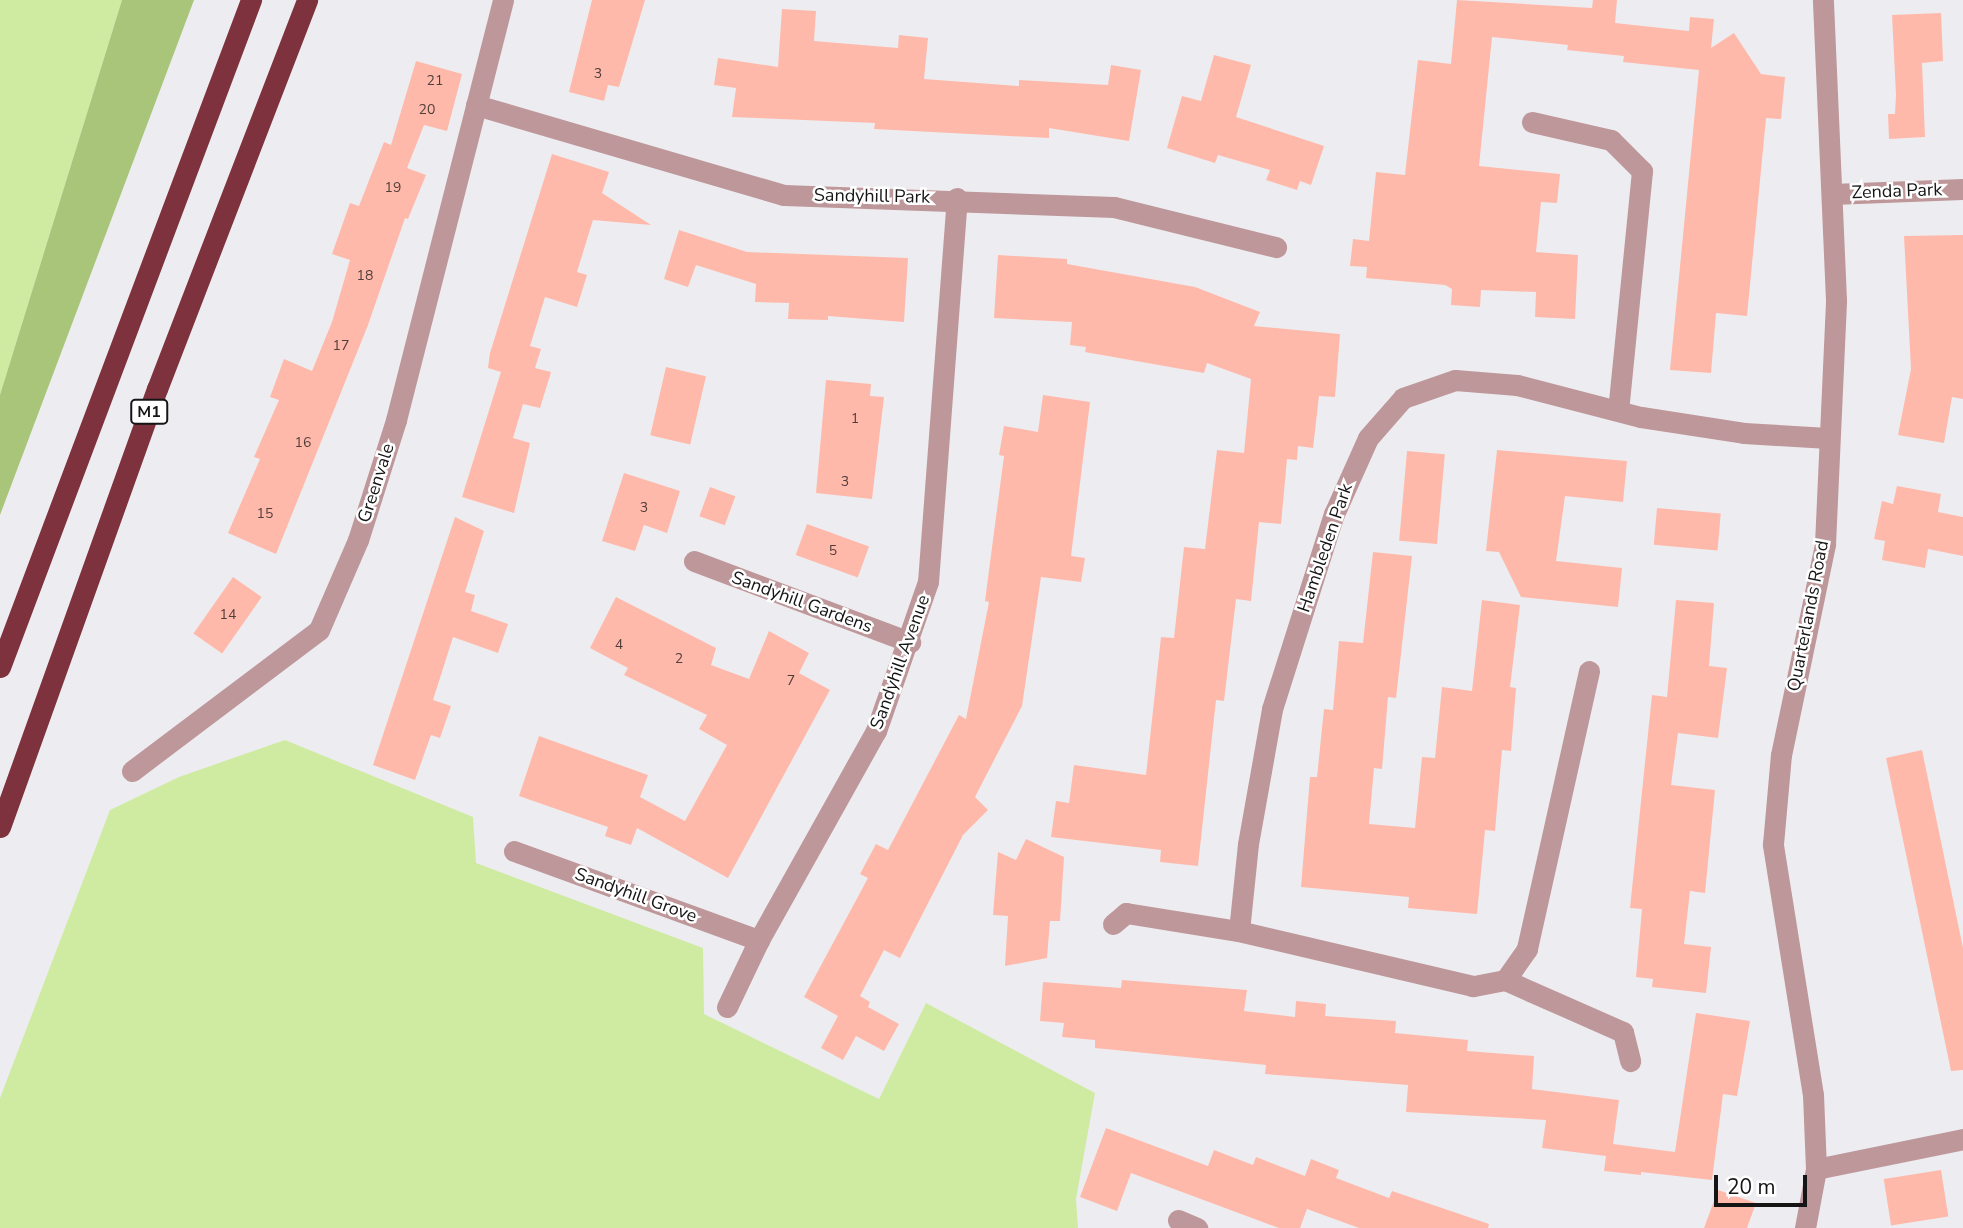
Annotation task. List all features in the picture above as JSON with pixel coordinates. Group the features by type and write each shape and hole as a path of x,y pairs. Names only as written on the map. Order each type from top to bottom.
{"highway":[{"path":"0,667 251,0"},
{"name":"M1","path":"0,827 157,389 307,0"}],"street":[{"name":"Greenvale","path":"132,771 319,630 358,540 396,420 503,0"},
{"name":"Quarterlands Road","path":"1805,1228 1816,1169 1813,1095 1773,844 1780,755 1825,544 1836,300 1824,0"},
{"name":"Sandyhill Park","path":"476,105 784,195 957,198 1114,207 1276,247"},
{"path":"1532,122 1611,140 1642,171 1618,410"},
{"name":"Zenda Park","path":"1832,194 1963,189"},
{"name":"Sandyhill Avenue","path":"727,1007 759,940 857,770 910,642 928,583 957,198"},
{"name":"Hambleden Park","path":"1239,931 1248,844 1272,709 1334,514 1368,438 1403,398 1455,380 1517,385 1618,410 1744,433 1828,438"},
{"name":"Sandyhill Gardens","path":"694,561 910,642"},
{"path":"1505,980 1527,949 1589,671"},
{"name":"Sandyhill Grove","path":"514,851 759,940"},
{"path":"1113,924 1126,913 1239,931 1473,986 1505,980 1623,1032 1630,1060"},
{"path":"1816,1169 1963,1139"}],"green space":[{"path":"0,0 122,0 0,395"},
{"path":"122,0 194,0 0,515 0,395"},
{"path":"285,740 473,817 476,863 703,948 704,1014 879,1099 926,1003 1095,1093 1076,1199 1078,1228 0,1228 0,1098 110,810 179,777"}],"building":[{"path":"592,0 645,0 619,87 608,85 604,101 569,92"},
{"path":"1457,0 1592,8 1593,0 1617,0 1615,23 1689,31 1690,17 1714,19 1711,48 1734,33 1761,74 1785,77 1781,119 1766,118 1747,316 1716,313 1711,373 1670,370 1699,70 1623,62 1624,56 1567,50 1568,45 1492,37 1479,166 1560,174 1557,203 1541,202 1536,252 1578,255 1575,319 1535,317 1536,292 1481,290 1480,307 1451,305 1452,289 1445,285 1366,278 1367,267 1350,266 1353,239 1369,241 1376,172 1405,175 1418,60 1451,64"},
{"path":"782,9 816,11 814,41 898,48 899,35 928,38 924,79 1019,86 1019,80 1108,85 1111,65 1141,70 1129,141 1049,128 1049,138 874,129 875,123 732,117 736,88 714,85 718,58 778,67"},
{"path":"1941,13 1943,61 1922,63 1925,137 1889,139 1888,114 1895,114 1896,95 1892,15"},
{"path":"1214,55 1251,65 1236,117 1324,146 1311,185 1300,181 1297,190 1266,180 1270,170 1218,155 1215,163 1167,148 1182,96 1201,101"},
{"path":"416,61 462,74 447,131 424,125 407,168 426,175 408,219 405,218 368,325 276,554 228,533 260,459 254,457 279,400 270,397 284,359 312,371 332,322 350,260 332,254 350,203 359,206 384,142 391,145"},
{"path":"552,154 609,172 602,193 651,225 593,220 577,272 587,275 577,307 545,297 530,346 541,349 535,368 551,372 540,408 523,404 513,438 530,443 514,513 462,497 501,372 488,368 490,353"},
{"path":"679,230 747,252 908,258 904,322 828,316 828,320 788,319 789,303 755,302 756,284 696,265 688,287 664,279"},
{"path":"1963,235 1963,399 1952,397 1944,443 1898,435 1911,369 1904,236"},
{"path":"998,255 1067,259 1067,264 1195,287 1260,312 1254,326 1340,334 1335,397 1319,396 1313,448 1298,446 1297,460 1287,459 1281,524 1259,522 1251,601 1236,599 1224,701 1216,700 1198,866 1160,862 1161,850 1051,837 1056,801 1069,803 1074,765 1146,775 1161,637 1174,638 1184,547 1205,549 1217,450 1244,453 1251,379 1207,363 1204,373 1085,352 1086,347 1070,345 1072,322 994,318"},
{"path":"666,367 706,376 690,444 650,435"},
{"path":"826,380 871,384 870,396 884,397 872,499 816,493"},
{"path":"1043,395 1090,402 1071,556 1085,558 1081,582 1041,577 1022,706 975,797 988,810 963,835 900,958 884,950 860,996 870,1002 868,1007 899,1024 884,1051 856,1036 843,1060 821,1048 838,1016 804,997 868,878 860,874 876,844 888,850 959,715 966,719 989,602 985,601 1004,456 999,455 1004,426 1038,432"},
{"path":"1497,450 1627,461 1623,502 1565,496 1556,561 1622,568 1618,607 1521,597 1499,552 1486,551"},
{"path":"1407,451 1445,454 1437,544 1399,541"},
{"path":"624,473 680,491 667,533 644,525 635,551 602,541"},
{"path":"1897,486 1941,494 1938,512 1963,517 1963,556 1928,549 1925,568 1882,560 1885,541 1874,539 1882,501 1893,504"},
{"path":"710,487 735,496 725,525 699,516"},
{"path":"1657,508 1721,514 1718,550 1654,545"},
{"path":"455,517 484,531 465,592 475,595 471,611 508,624 498,653 453,637 433,700 451,706 440,738 431,735 415,780 373,765"},
{"path":"807,524 869,547 858,578 796,555"},
{"path":"1373,552 1412,556 1396,698 1388,697 1382,769 1374,768 1369,824 1415,828 1422,757 1435,758 1442,687 1472,691 1482,600 1520,605 1510,687 1516,688 1511,751 1502,750 1495,831 1485,830 1477,914 1408,908 1409,897 1301,887 1310,777 1317,777 1324,709 1333,710 1339,641 1363,643"},
{"path":"233,577 262,597 222,654 193,634"},
{"path":"616,597 716,648 711,665 749,679 769,631 809,653 799,673 830,690 728,878 637,828 631,845 605,836 608,827 519,796 539,736 648,775 640,797 685,821 727,745 699,729 707,715 624,675 628,668 590,648"},
{"path":"1676,600 1714,603 1709,666 1727,668 1718,738 1678,733 1671,785 1715,790 1705,893 1690,891 1684,944 1711,947 1706,993 1652,987 1653,979 1636,977 1642,909 1630,908 1652,695 1667,697"},
{"path":"1922,750 1963,948 1963,1070 1951,1071 1886,758"},
{"path":"1026,839 1064,857 1060,921 1050,921 1047,958 1005,966 1008,916 993,915 998,852 1016,860"},
{"path":"1122,980 1247,990 1244,1011 1295,1017 1296,1001 1326,1004 1325,1016 1396,1021 1395,1033 1468,1040 1467,1051 1534,1056 1532,1089 1619,1100 1613,1144 1675,1152 1696,1013 1750,1021 1737,1096 1723,1094 1712,1180 1604,1171 1606,1156 1542,1148 1546,1120 1406,1112 1408,1085 1265,1074 1266,1065 1095,1048 1095,1040 1062,1037 1064,1023 1040,1021 1043,982 1121,988"},
{"path":"1106,1128 1208,1166 1214,1150 1253,1165 1256,1157 1305,1176 1311,1159 1339,1170 1336,1178 1389,1198 1392,1191 1489,1224 1488,1228 1359,1228 1307,1209 1300,1228 1279,1228 1131,1173 1117,1211 1080,1197"},
{"path":"1941,1170 1948,1216 1891,1225 1884,1179"},
{"path":"1718,1190 1756,1203 1747,1228 1704,1228"}]}
